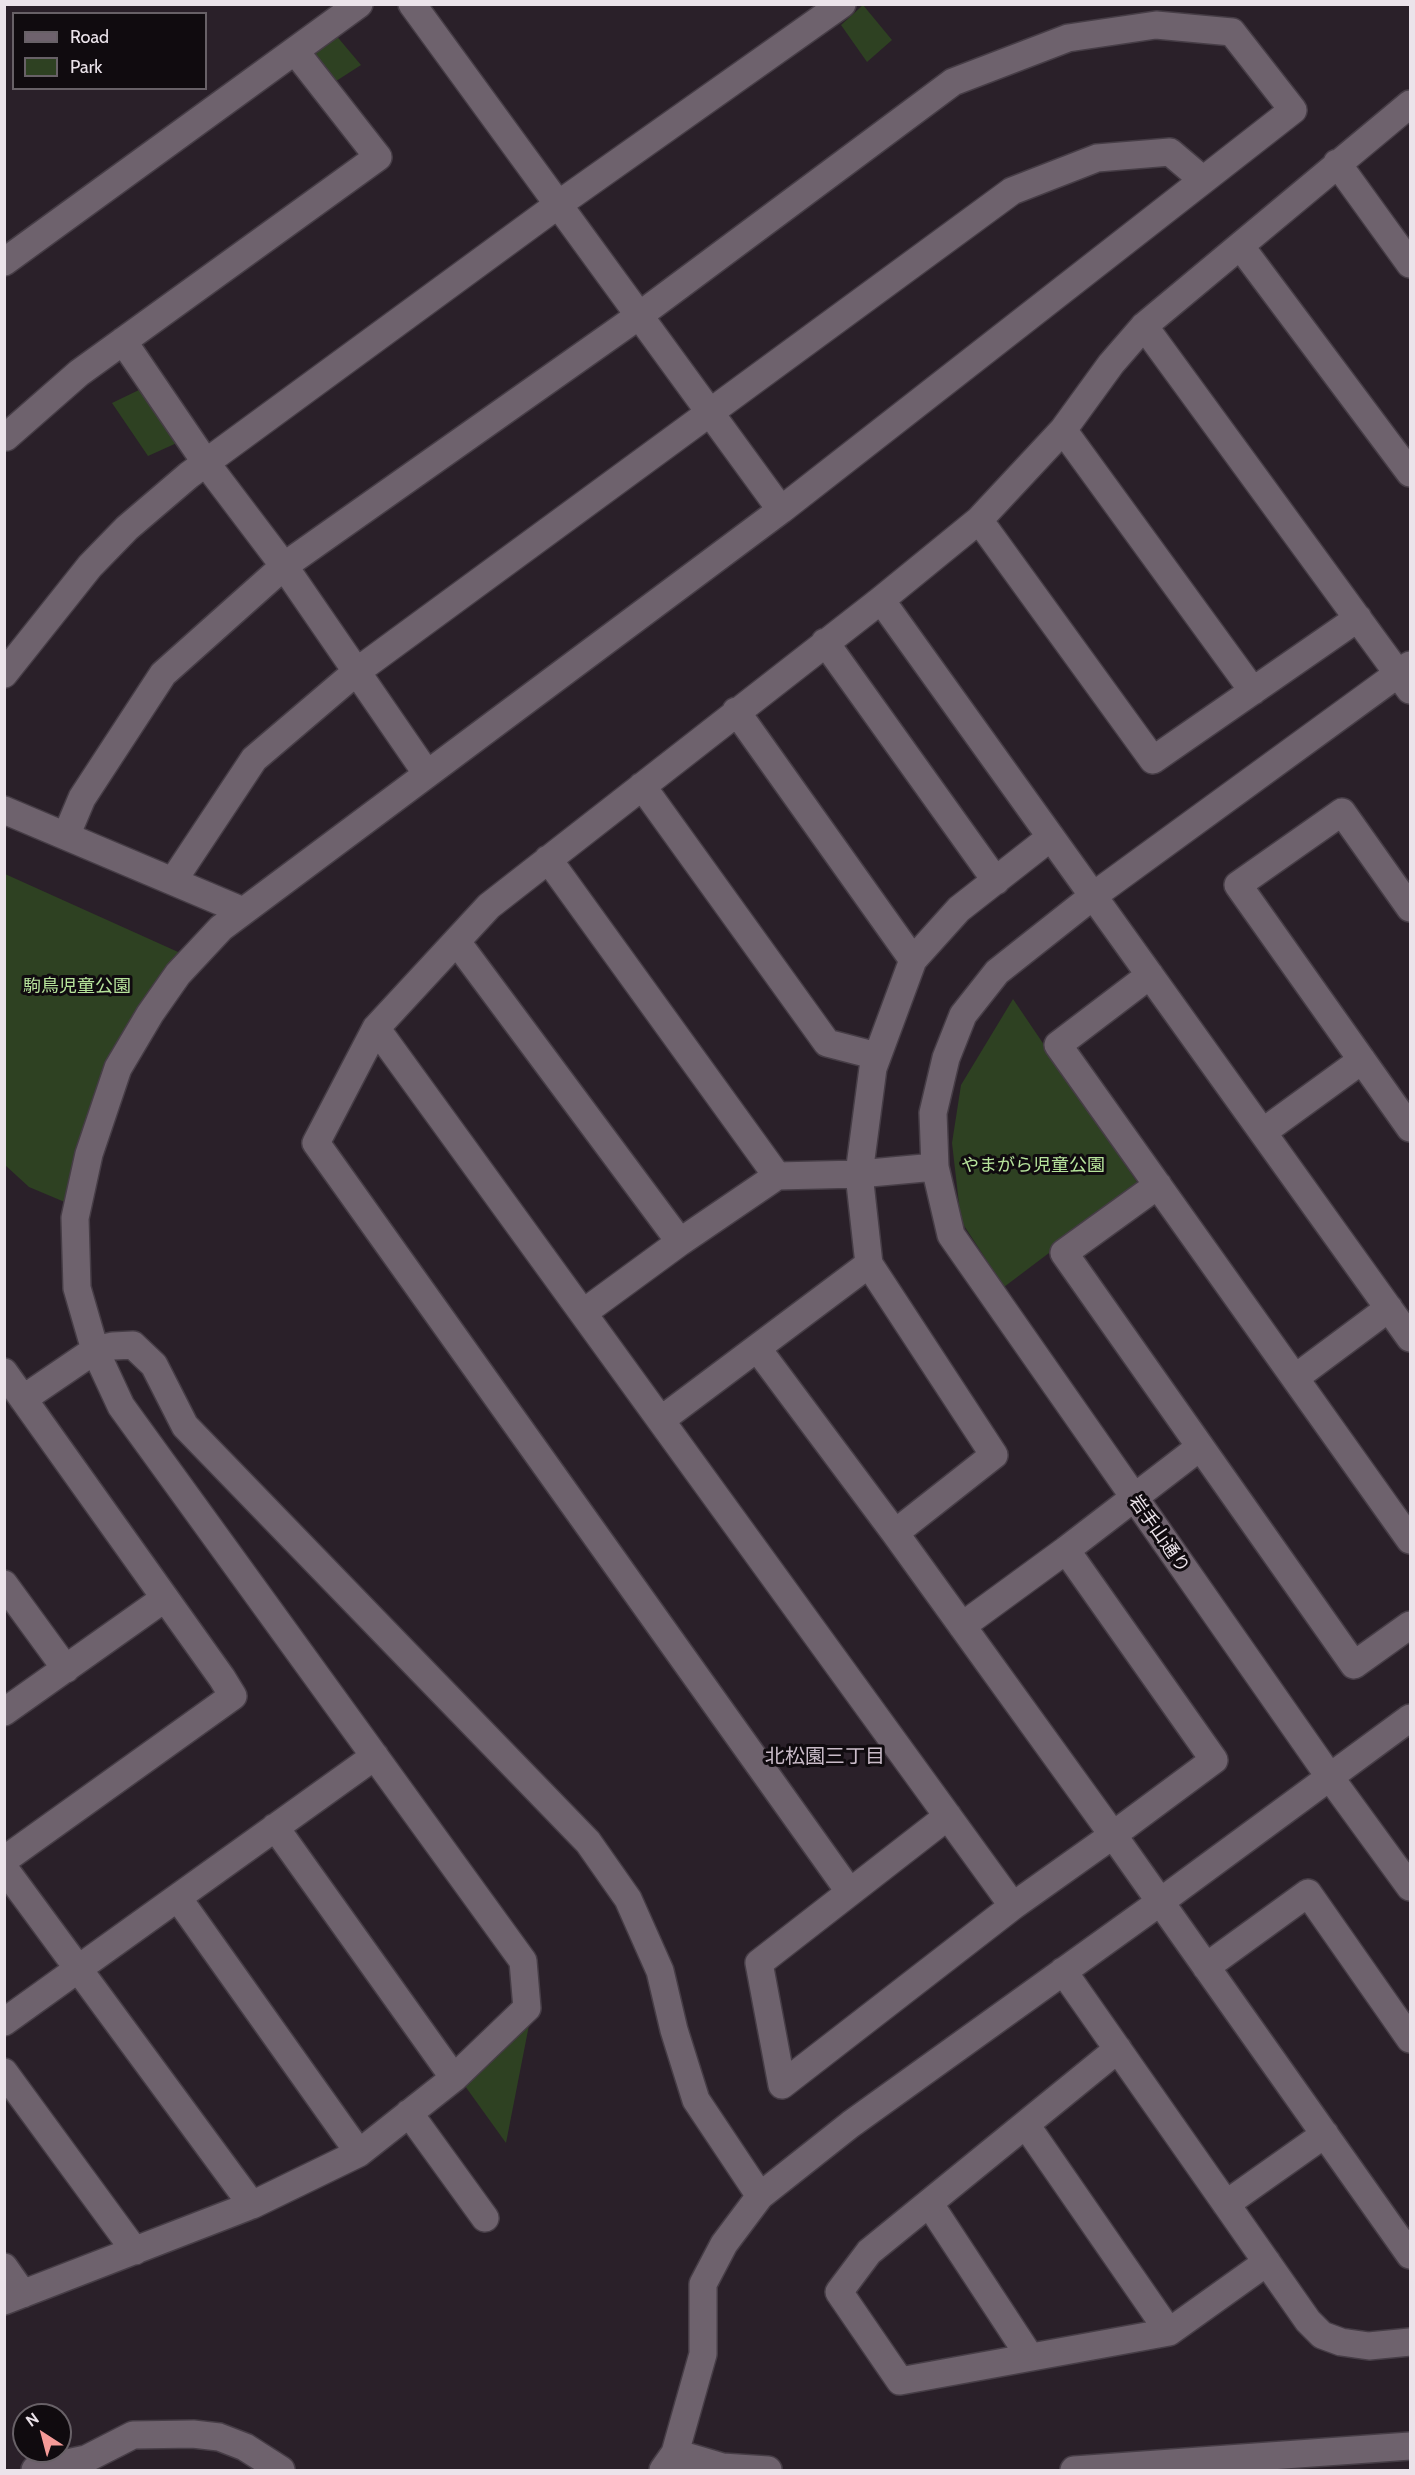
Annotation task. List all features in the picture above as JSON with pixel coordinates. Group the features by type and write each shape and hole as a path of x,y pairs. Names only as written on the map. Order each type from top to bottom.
{"street":[{"path":"4,262 359,4"},
{"path":"412,4 781,510"},
{"path":"4,674 90,566 127,528 206,463 559,204 842,4"},
{"path":"4,2268 14,2297 252,2205 359,2153 454,2078 527,2008 523,1961 121,1406 95,1350 77,1288 75,1218 89,1154 118,1068 150,1014 185,966 221,928 781,510 1293,110 1232,32 1156,25 1068,38 953,82 640,315 284,566 163,674 82,798 66,836"},
{"path":"5,437 79,373 378,157 295,51"},
{"path":"849,1892 316,1143 376,1029 489,906 881,600 979,520 1063,430 1111,364 1144,326 1410,104"},
{"path":"173,881 254,759 356,672 1012,191 1097,158 1170,152 1203,180"},
{"path":"1337,163 1410,264"},
{"path":"1241,247 1410,473"},
{"path":"1144,326 1358,618 1407,676"},
{"path":"123,341 206,463 284,566 427,774"},
{"path":"1063,430 1252,691"},
{"path":"979,520 1153,760 1358,618"},
{"path":"881,600 1410,1338"},
{"path":"825,642 996,881"},
{"name":"岩手山通り","path":"1407,676 1094,896 997,972 963,1015 946,1058 933,1113 934,1167 951,1235 1329,1776 1410,1887"},
{"path":"736,711 913,960"},
{"path":"642,786 826,1043 877,1056"},
{"path":"4,810 243,911"},
{"path":"1410,908 1341,812 1238,885 1410,1128"},
{"path":"895,1533 994,1455 869,1264 859,1174 873,1068 913,960 959,909 1051,837"},
{"path":"548,860 777,1176"},
{"path":"457,942 680,1242"},
{"path":"1150,975 1058,1045 1410,1540"},
{"path":"376,1029 1013,1906"},
{"path":"1263,1132 1362,1060"},
{"path":"584,1313 680,1242 777,1176 859,1174 934,1167"},
{"path":"1158,1185 1064,1254 1354,1665 1410,1625"},
{"path":"661,1420 869,1264"},
{"path":"1295,1378 1389,1308"},
{"path":"23,1399 95,1350 134,1345 154,1365 185,1426 588,1842 628,1899 660,1971 674,2030 696,2100 760,2196"},
{"path":"757,1348 895,1533 1113,1835 1410,2255"},
{"path":"4,1372 233,1696 4,1860"},
{"path":"962,1626 1200,1447"},
{"path":"948,1816 759,1963 782,2085 1013,1906 1214,1760 1066,1550"},
{"path":"4,1584 66,1669"},
{"path":"4,1712 165,1598"},
{"path":"768,2470 671,2465 703,2354 703,2284 724,2244 760,2196 851,2124 1160,1902 1410,1718"},
{"path":"4,2022 375,1756"},
{"path":"275,1827 454,2078"},
{"path":"4,1868 252,2205"},
{"path":"1206,1967 1308,1893 1410,2039"},
{"path":"178,1898 359,2153"},
{"path":"1063,1971 1308,2321 1322,2335 1341,2342 1369,2346 1410,2342"},
{"path":"1118,2049 868,2252 838,2292 900,2381 1169,2332 1267,2262"},
{"path":"4,2072 135,2251"},
{"path":"409,2113 485,2218"},
{"path":"1026,2125 1169,2332"},
{"path":"1226,2204 1325,2134"},
{"path":"929,2203 1030,2357"},
{"path":"35,2470 86,2459 133,2435 193,2434 219,2437 244,2447 281,2470"},
{"path":"1074,2470 1247,2464 1410,2446"}],"green space":[{"path":"863,5 892,40 867,62 841,25"},
{"path":"329,27 361,65 330,85 302,48"},
{"path":"141,389 179,442 148,456 112,403"},
{"name":"駒鳥児童公園","path":"5,874 187,956 67,1203 29,1187 5,1165"},
{"name":"やまがら児童公園","path":"1013,999 1139,1185 1004,1287 961,1221 952,1143 961,1085"},
{"path":"530,2020 506,2143 465,2086"}],"district":[{"name":"北松園三丁目","path":"825,1757"}]}
